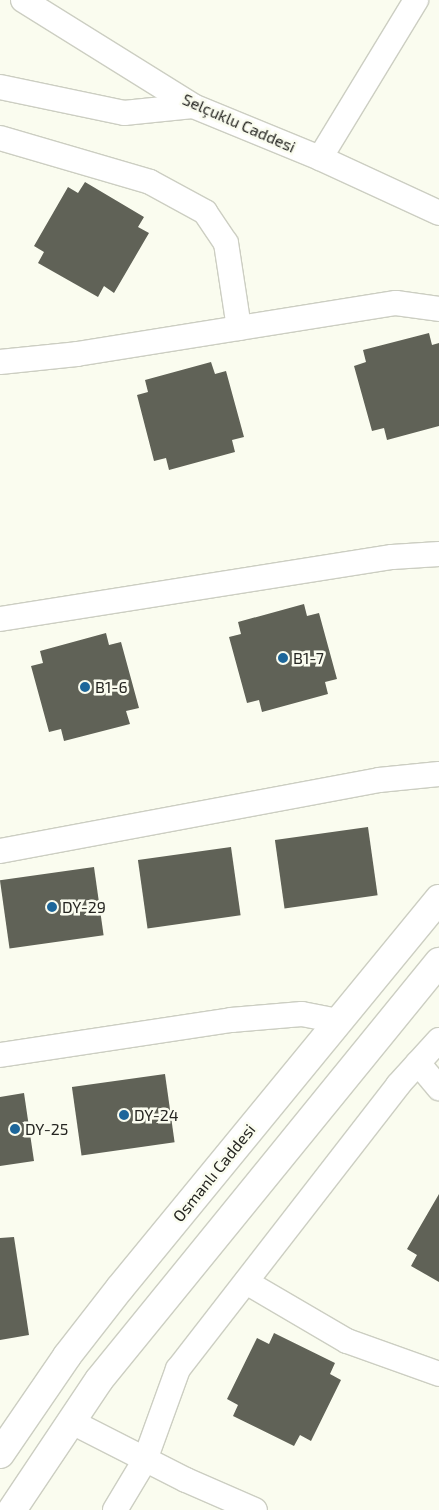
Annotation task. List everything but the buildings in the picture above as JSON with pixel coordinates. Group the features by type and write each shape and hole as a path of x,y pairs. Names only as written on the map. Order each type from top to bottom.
{"street":[{"name":"Selçuklu Caddesi","path":"23,0 193,106 320,158 439,213"},
{"path":"320,158 416,0"},
{"path":"0,87 124,113 193,106"},
{"path":"0,138 150,182 205,212 226,243 239,328"},
{"path":"0,362 77,354 396,303 439,309"},
{"path":"0,619 392,557 439,554"},
{"path":"0,852 379,780 439,774"},
{"name":"Osmanlı Caddesi","path":"0,1454 66,1356 114,1295 439,899"},
{"path":"12,1510 70,1421 151,1312 439,962"},
{"path":"0,1055 231,1020 302,1014 339,1021"},
{"path":"115,1510 144,1460 178,1369 418,1063 439,1040"},
{"path":"418,1063 439,1088"},
{"path":"246,1282 347,1341 439,1374"},
{"path":"70,1421 144,1460 255,1510"}],"place":[{"name":"B1-7","path":"283,658"},
{"name":"B1-6","path":"85,687"},
{"name":"DY-29","path":"52,907"},
{"name":"DY-24","path":"124,1115"},
{"name":"DY-25","path":"15,1129"}]}
